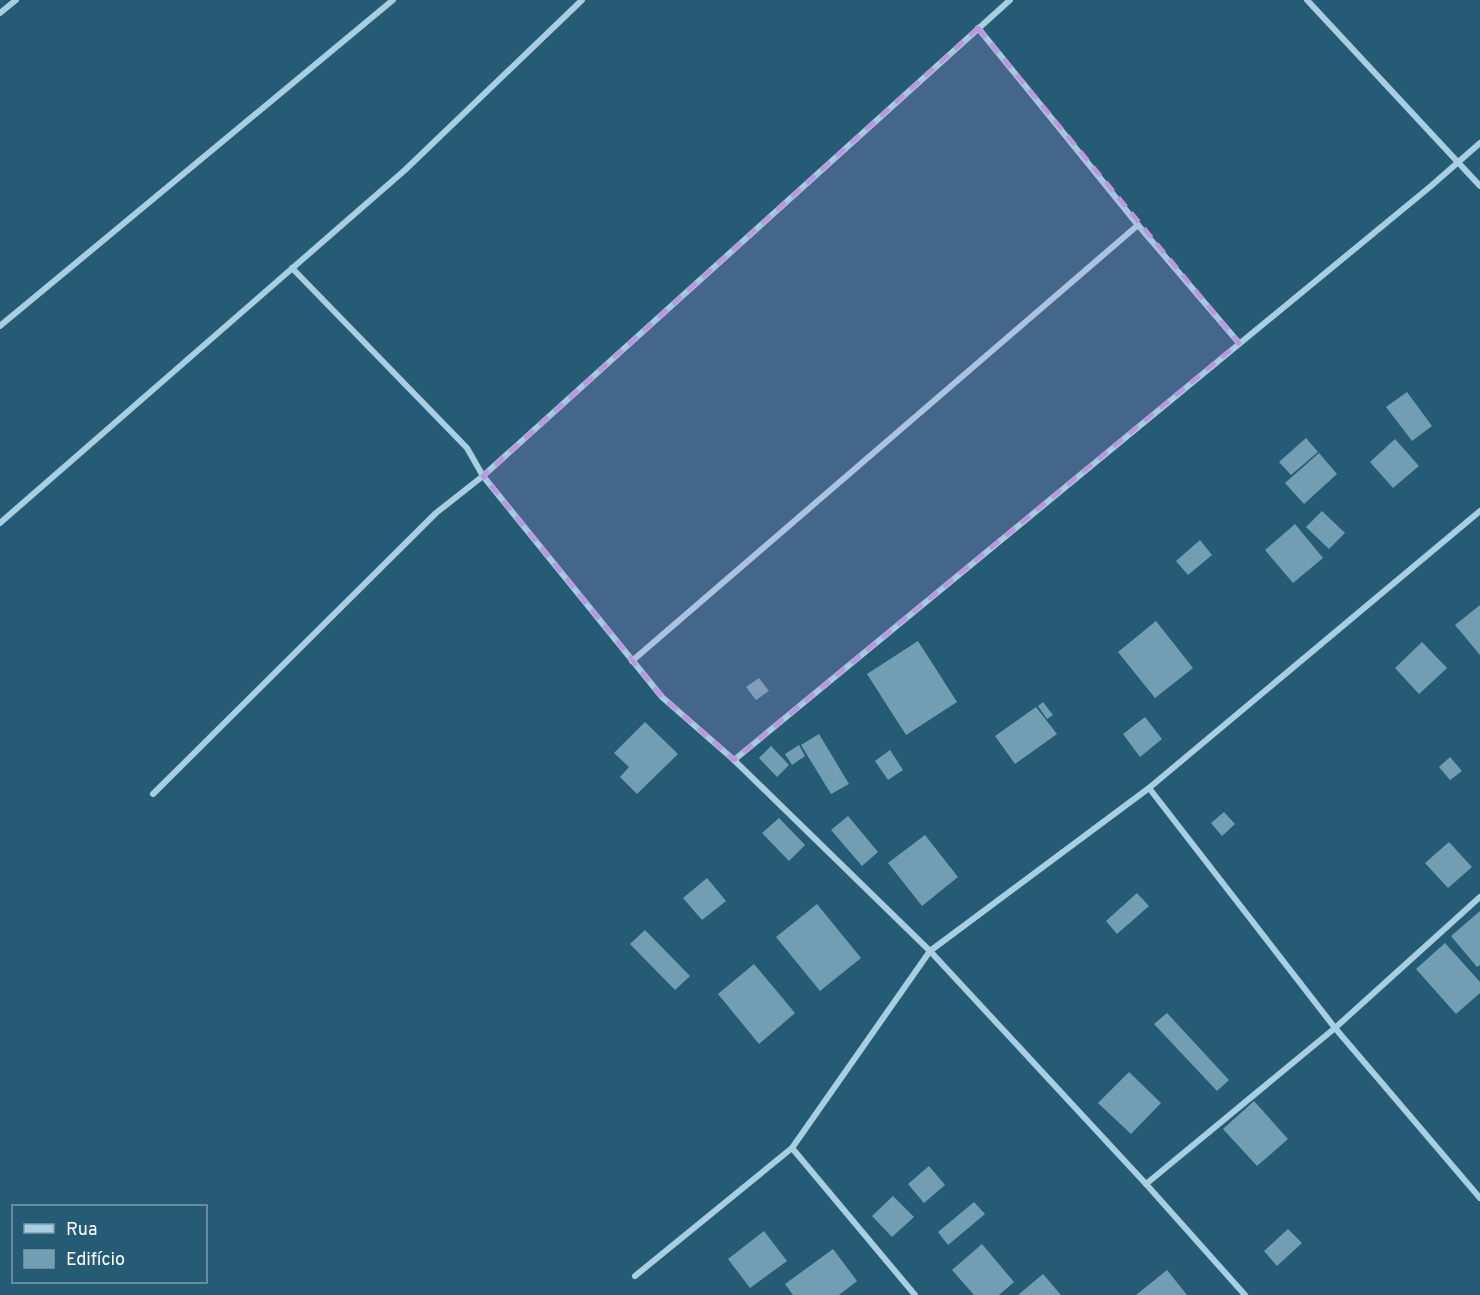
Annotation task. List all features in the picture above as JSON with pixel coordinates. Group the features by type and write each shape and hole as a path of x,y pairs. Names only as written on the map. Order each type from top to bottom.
{"street":[{"path":"0,13 16,0"},
{"path":"0,326 393,0"},
{"path":"0,523 405,170 582,0"},
{"path":"153,794 436,513 483,476 1010,0"},
{"path":"1307,0 1480,186"},
{"path":"978,28 1138,225 1239,343"},
{"path":"734,760 1458,163 1480,142"},
{"path":"632,661 1138,225"},
{"path":"292,268 467,448 483,476 662,697 734,760 930,951 1146,1184 1245,1295"},
{"path":"635,1276 792,1148 930,951 1149,788 1480,511"},
{"path":"1149,788 1335,1028 1480,1198"},
{"path":"1146,1184 1335,1028 1480,897"},
{"path":"792,1148 915,1295"}],"highlighted area":[{"path":"978,28 1239,343 734,760 662,697 483,476"}],"building":[{"path":"1407,392 1432,426 1412,441 1386,407"},
{"path":"1306,438 1318,452 1291,475 1279,462"},
{"path":"1395,439 1419,466 1393,488 1370,462"},
{"path":"1319,453 1337,474 1304,504 1285,483"},
{"path":"1322,511 1345,533 1329,549 1306,527"},
{"path":"1295,524 1323,558 1293,583 1265,550"},
{"path":"1200,540 1212,555 1188,575 1176,561"},
{"path":"1480,605 1480,655 1455,625"},
{"path":"1156,621 1193,668 1155,698 1118,652"},
{"path":"918,641 957,702 906,735 867,674"},
{"path":"1422,642 1447,668 1419,694 1395,668"},
{"path":"759,678 769,691 756,700 746,687"},
{"path":"1043,702 1053,715 1047,719 1038,706"},
{"path":"1036,707 1057,734 1015,764 995,736"},
{"path":"1145,717 1162,739 1140,757 1123,734"},
{"path":"645,722 678,754 637,794 620,777 629,767 614,753"},
{"path":"819,734 849,784 831,794 801,745"},
{"path":"799,745 805,756 792,765 785,754"},
{"path":"771,746 789,765 777,777 759,758"},
{"path":"890,750 903,770 888,780 875,761"},
{"path":"1450,757 1462,771 1450,780 1439,767"},
{"path":"1224,812 1235,824 1222,836 1211,823"},
{"path":"848,816 878,852 862,866 831,830"},
{"path":"779,818 805,845 789,861 762,833"},
{"path":"925,835 958,877 922,906 888,863"},
{"path":"1449,842 1472,867 1448,888 1425,863"},
{"path":"707,878 726,901 702,920 683,898"},
{"path":"1137,893 1149,906 1117,934 1106,921"},
{"path":"817,904 861,958 820,991 776,937"},
{"path":"1480,911 1480,965 1477,967 1451,936"},
{"path":"645,930 690,976 675,990 630,944"},
{"path":"1445,943 1480,982 1480,993 1456,1014 1416,969"},
{"path":"754,964 795,1013 759,1044 718,994"},
{"path":"1167,1013 1229,1080 1217,1091 1154,1024"},
{"path":"1129,1072 1161,1103 1131,1134 1098,1103"},
{"path":"1254,1101 1288,1139 1257,1166 1223,1129"},
{"path":"929,1166 945,1185 924,1203 908,1184"},
{"path":"893,1196 914,1217 892,1237 872,1216"},
{"path":"974,1202 985,1214 948,1245 938,1232"},
{"path":"1288,1229 1302,1243 1277,1266 1264,1251"},
{"path":"764,1231 787,1261 750,1288 728,1259"},
{"path":"982,1244 1014,1282 999,1295 974,1295 952,1270"},
{"path":"833,1249 857,1281 839,1295 793,1295 785,1284"},
{"path":"1167,1270 1187,1295 1136,1295"},
{"path":"1043,1274 1061,1295 1018,1295"}]}
